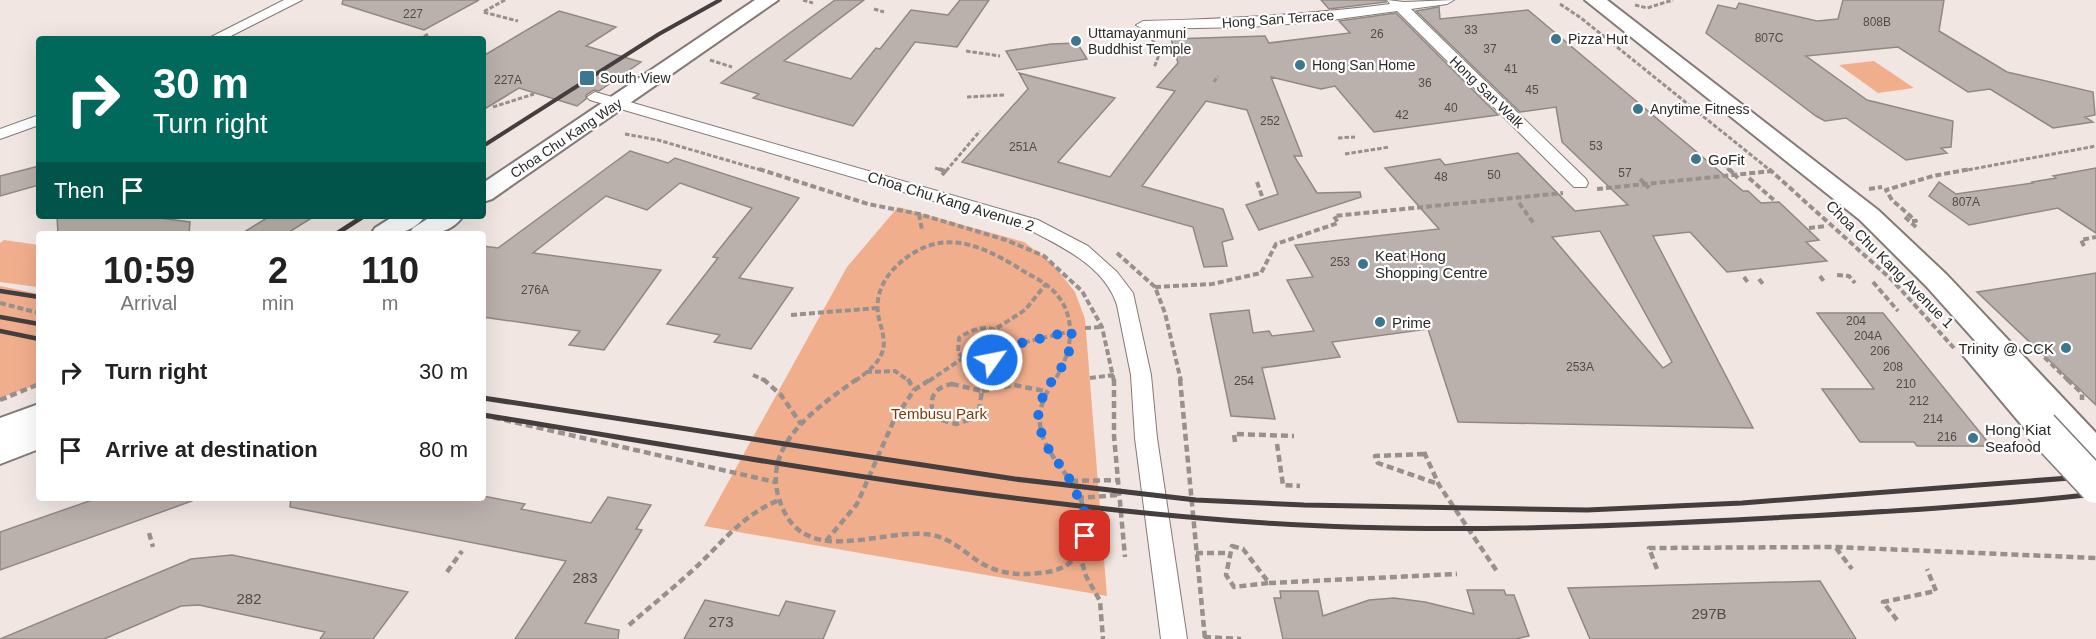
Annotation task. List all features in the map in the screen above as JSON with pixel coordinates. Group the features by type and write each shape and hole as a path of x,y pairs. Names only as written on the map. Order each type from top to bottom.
{"street":[{"path":"220,36 295,0"},
{"name":"Choa Chu Kang Way","path":"486,192 738,0"},
{"name":"Choa Chu Kang Way","path":"486,168 606,101 768,0"},
{"name":"Hong San Terrace","path":"1143,25 1260,23 1324,18 1396,3 1447,0"},
{"name":"Choa Chu Kang Avenue 1","path":"1595,0 1621,9 1869,215 1937,281 2055,426 2096,486"},
{"name":"Choa Chu Kang Avenue 1","path":"1568,2 1850,219 2055,426 2096,454"},
{"name":"Hong San Walk","path":"1396,3 1584,187"},
{"name":"Choa Chu Kang Avenue 2","path":"606,101 1032,224 1070,243 1097,263 1123,293 1130,315 1141,375 1146,438 1174,639"},
{"path":"0,134 36,121"},
{"path":"389,231 407,219"},
{"path":"427,231 445,219"},
{"path":"0,430 36,416"},
{"path":"0,452 36,437"}],"path":[{"path":"505,0 483,12 518,21"},
{"path":"803,0 813,3"},
{"path":"1647,8 1673,0"},
{"path":"1568,2 1581,18 1772,171 1835,225 1895,282 1955,350"},
{"path":"874,9 884,12"},
{"path":"1143,25 1160,52 1154,68"},
{"path":"425,36 429,34"},
{"path":"966,51 1000,56"},
{"path":"713,61 732,68"},
{"path":"1214,82 1218,76"},
{"path":"493,107 534,94"},
{"path":"967,97 1004,95"},
{"path":"942,175 980,131"},
{"path":"625,134 658,140 817,186 868,204 919,214 1006,240 1044,256 1082,291 1102,327 1114,375 1118,495 1125,557"},
{"path":"1338,138 1355,136"},
{"path":"1911,221 1916,221 1892,200 1886,190 1933,176 2096,146"},
{"path":"1345,154 1389,147"},
{"path":"1718,159 1736,177"},
{"path":"935,168 945,171"},
{"path":"1584,187 1736,177 1772,171"},
{"path":"1749,178 1775,201"},
{"path":"1641,179 1649,188"},
{"path":"1257,182 1263,199"},
{"path":"1872,189 1882,187"},
{"path":"1155,287 1212,284 1261,273 1276,244 1338,224 1334,216 1564,192"},
{"path":"1519,203 1535,225"},
{"path":"919,214 922,230"},
{"path":"1809,228 1835,225"},
{"path":"2084,246 2081,240 2096,237"},
{"path":"939,242 978,244 1046,284 1066,308 1072,331 1068,358 1045,391 1038,410 1039,425 1045,444 1071,481 1087,518 1085,536 1079,552 1069,564 1047,573 1019,574 989,567 949,539 937,535 908,534 854,542 825,541 805,534 791,522 779,500 775,482 787,439 833,396 866,372 878,360 884,348 884,337 877,308 884,281 893,269 922,247 939,242"},
{"path":"1820,276 1825,283"},
{"path":"1838,276 1849,276 1855,283"},
{"path":"1744,278 1749,284"},
{"path":"1759,279 1763,284"},
{"path":"1874,282 1898,311"},
{"path":"1046,284 1038,299 1023,314 997,328 980,326 966,332 959,338 958,352 963,358 978,362 992,360 1000,356 1009,346 1072,331"},
{"path":"0,303 36,311"},
{"path":"791,315 877,308"},
{"path":"1085,328 1102,327"},
{"path":"997,328 1007,337 1009,346"},
{"path":"825,541 857,504 894,420 914,390 963,358"},
{"path":"866,372 890,369 910,379 914,390"},
{"path":"753,375 763,377 776,390 801,424"},
{"path":"1090,378 1114,375"},
{"path":"982,391 978,417 962,424 948,425 934,418 929,405 932,394 938,388 954,383 969,385 982,391 1005,384 1024,383 1045,391"},
{"path":"0,400 36,385"},
{"path":"486,416 775,482"},
{"path":"1235,442 1234,434 1294,436"},
{"path":"1277,444 1283,485 1300,486"},
{"path":"1439,485 1378,463 1375,456 1424,453 1439,485 1498,573"},
{"path":"1071,481 1118,480"},
{"path":"1077,498 1118,495"},
{"path":"629,625 693,570 751,512 779,500"},
{"path":"148,533 153,547"},
{"path":"1269,583 1243,549 1232,546 1226,575 1234,587 1269,583 1457,574"},
{"path":"1835,547 1852,569"},
{"path":"1657,569 1649,548 1835,547 2096,558"},
{"path":"447,572 462,551"},
{"path":"1079,552 1086,576 1100,601 1103,639"},
{"path":"1196,553 1229,553"},
{"path":"1897,620 1882,602 1936,591 1927,569"},
{"path":"1204,637 1241,639"}],"green space":[{"path":"1874,61 1914,88 1878,93 1839,65"},
{"name":"Tembusu Park","path":"898,207 1024,242 1052,263 1075,292 1085,319 1107,596 704,526 847,267"},
{"path":"4,240 36,245 36,287 0,282 0,243"},
{"path":"0,286 36,293 36,385 0,398"}],"building":[{"path":"343,0 479,0 424,30 342,4"},
{"path":"835,0 864,0 784,61 851,79 876,48 880,49 911,10 948,15 960,0 989,0 957,47 915,42 853,126 753,98 759,94 721,83"},
{"path":"1321,0 1385,0 1386,2 1329,9"},
{"path":"1843,0 1944,0 1939,31 2007,72 2093,92 2095,115 2085,117 2093,122 2053,128 1990,89 1968,92 1898,47 1806,56 1867,100 1953,121 1951,147 1941,148 1947,153 1906,160 1846,118 1825,121 1816,116 1706,33 1718,5 1736,9 1739,3 1817,21 1838,19"},
{"path":"1439,7 1440,19 1528,10 1743,191 1748,191 1761,203 1779,202 1819,240 1806,242 1827,261 1727,272 1690,232 1653,236 1753,428 1458,422 1428,329 1332,342 1340,357 1262,368 1275,419 1231,416 1210,314 1249,310 1253,333 1269,331 1272,336 1314,331 1287,280 1313,277 1295,245 1439,229 1385,168 1440,159 1445,165 1518,153 1575,211 1628,205 1562,142 1556,107 1520,112 1416,11","holes":["1600,231 1672,362 1663,368 1552,237"]},
{"path":"559,11 616,27 586,46 641,62 599,91 594,90 586,95 586,99 577,106 519,88 486,108 486,54"},
{"path":"1396,13 1498,115 1374,132 1335,86 1321,89 1271,77 1302,156 1294,156 1317,193 1360,192 1361,197 1259,230 1246,205 1278,194 1247,110 1206,101 1142,186 1223,209 1233,239 1222,242 1227,266 1204,267 1193,227 962,162 1028,89 1019,73 1115,98 1058,162 1110,177 1175,91 1157,87 1178,63 1171,39 1265,36 1269,43 1350,33 1339,21"},
{"path":"1077,43 1087,59 1017,70 1006,51 1051,44"},
{"path":"630,151 668,163 675,158 799,198 739,278 793,288 751,349 714,342 720,335 667,324 718,258 713,257 752,208 680,183 647,210 606,196 533,253 661,270 604,350 569,345 580,331 486,317 486,246 498,248"},
{"path":"36,167 36,186 0,196 0,176"},
{"path":"2096,168 2096,233 2058,208 1969,225 1929,196 1939,182 1956,194 2033,183 2056,178 2053,176"},
{"path":"57,219 167,219 190,222 189,231 58,231"},
{"path":"265,219 310,219 291,231 246,231"},
{"name":"Trinity @ CCK","path":"2096,273 2096,405 1977,292"},
{"path":"1817,313 1883,313 1991,446 1917,446 1914,442 1860,442 1822,389 1874,389"},
{"path":"486,497 525,504 521,509 591,523 608,497 651,505 636,529 642,530 585,623 619,630 618,639 515,639 566,561 290,507 291,501 486,501"},
{"path":"89,501 192,501 0,570 0,532"},
{"path":"232,555 408,592 373,639 320,639 325,632 199,605 181,606 104,639 0,639 191,559"},
{"path":"1820,581 1856,639 1590,639 1568,588"},
{"path":"1467,590 1504,590 1506,595 1514,595 1529,636 1515,639 1283,639 1274,598 1281,598 1280,591 1318,591 1323,616 1369,600 1394,598 1425,602 1474,614"},
{"path":"705,600 779,616 786,601 835,611 823,639 684,639"}],"railway":[{"path":"486,144 659,34 720,0"},
{"path":"341,231 359,219"},
{"path":"0,291 36,297"},
{"path":"0,317 36,323"},
{"path":"0,331 36,338"},
{"path":"486,398 1015,479 1196,500 1304,505 1587,510 1742,503 2096,476"},
{"path":"486,415 971,492 1069,505 1266,523 1455,529 1645,524 1934,508 2096,494"}],"place":[{"name":"Pizza Hut","path":"1556,39"},
{"name":"Uttamayanmuni Buddhist Temple","path":"1076,41"},
{"name":"Hong San Home","path":"1300,65"},
{"name":"South View","path":"587,78"},
{"name":"Anytime Fitness","path":"1638,109"},
{"name":"GoFit","path":"1696,159"},
{"name":"Keat Hong Shopping Centre","path":"1363,264"},
{"name":"Prime","path":"1380,322"},
{"name":"Trinity @ CCK","path":"2066,348"},
{"name":"Hong Kiat Seafood","path":"1973,438"}],"route":[{"path":"992,360 1000,356 1009,346 1072,331 1068,358 1045,391 1038,410 1039,425 1045,444 1071,481 1087,518 1085,536"}]}
